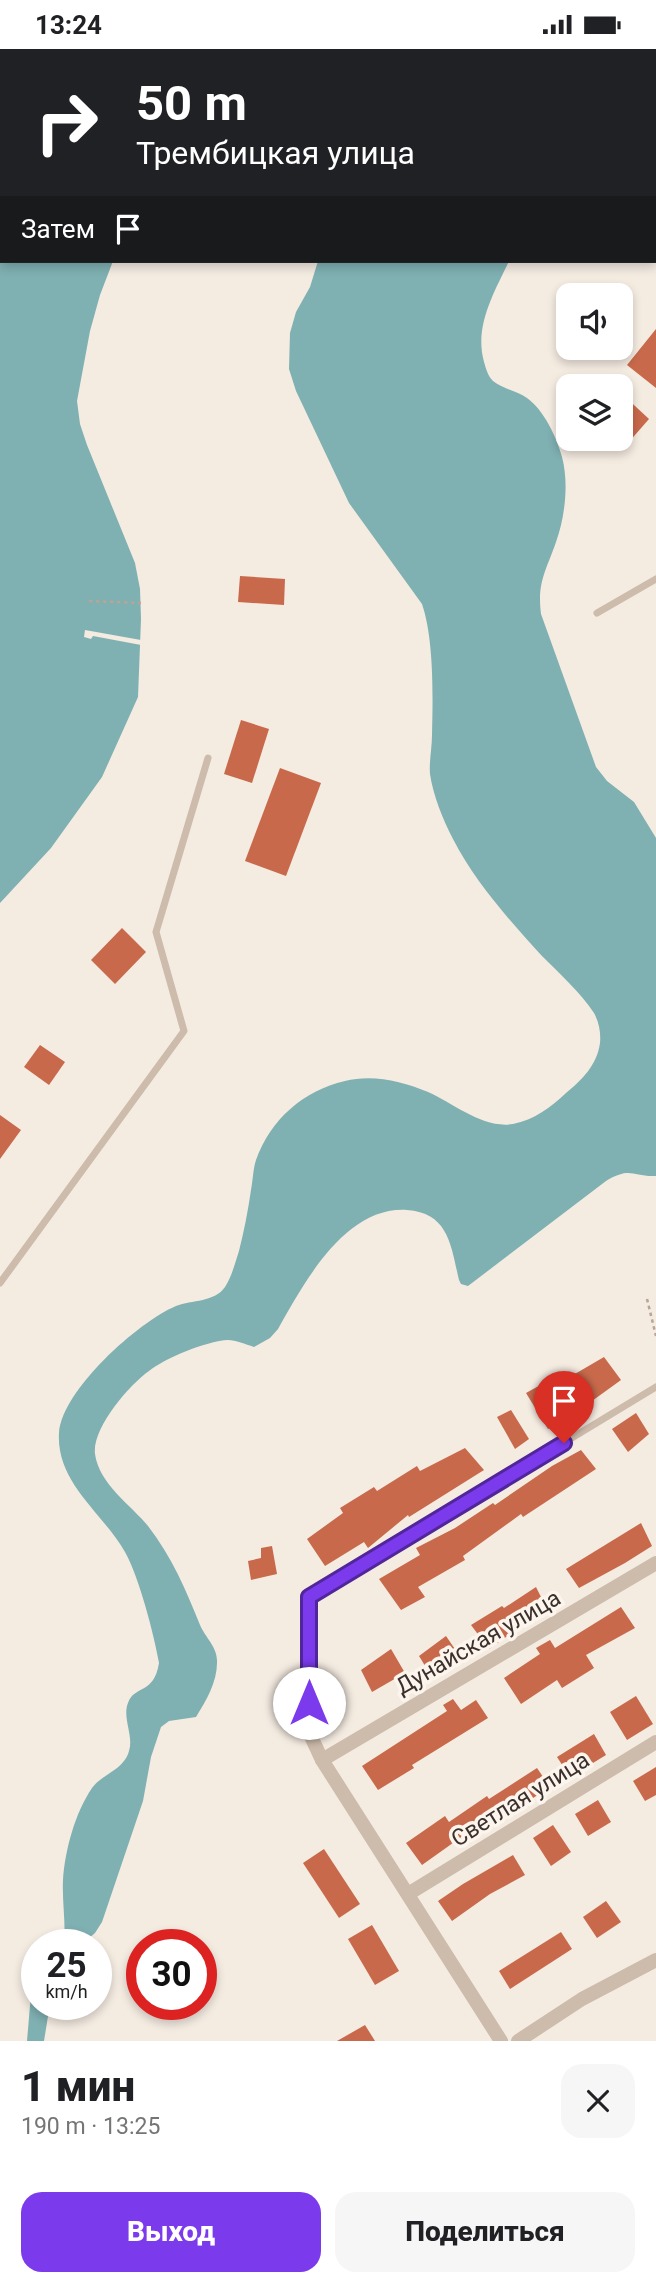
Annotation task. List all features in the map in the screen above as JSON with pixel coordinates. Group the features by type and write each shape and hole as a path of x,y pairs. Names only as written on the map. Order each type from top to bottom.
{"street":[{"name":"Дунайская улица","path":"322,1760 656,1563"},
{"path":"309,1597 309,1730 322,1760 500,2041"},
{"name":"Светлая улица","path":"408,1894 656,1742"},
{"path":"518,2041 582,1999 656,1960"}],"lane":[{"path":"597,613 656,579"},
{"path":"0,1283 184,1031 156,932 208,758"},
{"path":"309,1597 656,1387"}],"path":[{"path":"89,601 141,603"},
{"path":"648,1299 656,1336"}],"water":[{"path":"0,263 112,263 90,331 77,401 80,424 87,445 135,563 140,589 141,619 138,697 102,777 51,848 0,903"},
{"path":"317,263 508,263 487,310 482,336 484,362 493,381 527,398 544,417 556,440 556,451 560,451 564,467 565,500 562,522 541,585 541,614 596,767 607,781 634,802 656,838 656,1176 626,1173 606,1181 468,1286 461,1284 446,1233 432,1217 407,1210 385,1212 364,1220 329,1251 300,1290 270,1338 254,1347 234,1341 219,1341 175,1356 141,1378 113,1408 99,1432 95,1454 98,1465 109,1484 148,1526 171,1562 200,1625 216,1652 217,1670 210,1691 196,1717 169,1721 161,1727 151,1757 143,1801 102,1922 98,1929 65,1929 63,1880 66,1856 76,1820 92,1788 123,1763 130,1745 126,1715 128,1703 131,1697 153,1680 159,1663 136,1576 125,1552 83,1497 65,1467 60,1451 59,1433 63,1416 73,1397 104,1359 142,1327 176,1306 209,1298 225,1287 239,1251 254,1167 262,1145 280,1120 302,1100 345,1081 376,1079 418,1088 491,1123 513,1124 542,1112 578,1083 592,1065 600,1043 594,1013 494,901 449,832 433,790 430,774 432,668 429,634 422,604 349,503 296,391 289,369 290,333 296,312 310,287"},
{"path":"29,2020 47,2020 44,2041 27,2041"}],"pier":[{"path":"85,630 141,640 141,645 93,636 91,639 84,637"}],"building":[{"path":"656,329 656,388 627,365"},
{"path":"633,404 649,419 633,437"},
{"path":"240,576 285,579 284,605 238,602"},
{"path":"241,720 269,729 252,783 224,774"},
{"path":"280,768 321,783 286,876 245,861"},
{"path":"122,928 146,952 115,984 91,960"},
{"path":"40,1045 65,1062 49,1085 24,1067"},
{"path":"0,1115 21,1130 0,1159"},
{"path":"604,1357 621,1380 548,1429 526,1393 553,1378 556,1385"},
{"path":"511,1410 529,1439 515,1449 497,1417"},
{"path":"636,1413 649,1434 628,1452 612,1429"},
{"path":"465,1448 484,1470 409,1517 408,1515 368,1548 364,1542 325,1566 307,1539 343,1513 340,1508 374,1487 377,1491 417,1466 420,1471"},
{"path":"581,1450 596,1469 523,1517 521,1514 463,1556 465,1560 418,1587 425,1597 401,1610 379,1579 420,1555 416,1548 455,1528 493,1503 495,1505 552,1466"},
{"path":"641,1523 652,1546 579,1588 566,1569"},
{"path":"272,1546 277,1574 251,1580 248,1561 261,1558 261,1548"},
{"path":"536,1587 546,1607 514,1626 516,1630 489,1649 471,1625"},
{"path":"621,1607 635,1628 586,1655 594,1668 562,1688 557,1680 521,1704 504,1678 540,1654 536,1648 550,1640 555,1648"},
{"path":"446,1636 461,1658 432,1677 419,1656"},
{"path":"391,1649 405,1673 372,1692 361,1670"},
{"path":"636,1696 653,1724 627,1740 610,1712"},
{"path":"453,1699 461,1710 476,1700 488,1718 412,1765 414,1768 378,1790 362,1766 447,1711 443,1705"},
{"path":"594,1734 606,1755 570,1777 557,1757"},
{"path":"656,1767 656,1795 645,1801 633,1781"},
{"path":"537,1768 550,1787 516,1809 513,1805 476,1830 474,1828 422,1865 406,1843 445,1816 449,1822 487,1796 489,1799"},
{"path":"598,1800 611,1822 588,1836 575,1814"},
{"path":"553,1825 571,1852 551,1866 533,1838"},
{"path":"324,1849 360,1904 339,1918 303,1863"},
{"path":"513,1855 525,1875 490,1894 452,1921 438,1901"},
{"path":"606,1901 621,1922 597,1938 583,1917"},
{"path":"372,1925 399,1971 375,1985 348,1939"},
{"path":"561,1932 572,1949 510,1989 499,1971"},
{"path":"365,2025 375,2041 337,2041"}],"route":[{"path":"309,1703 309,1597 564,1443"}]}
